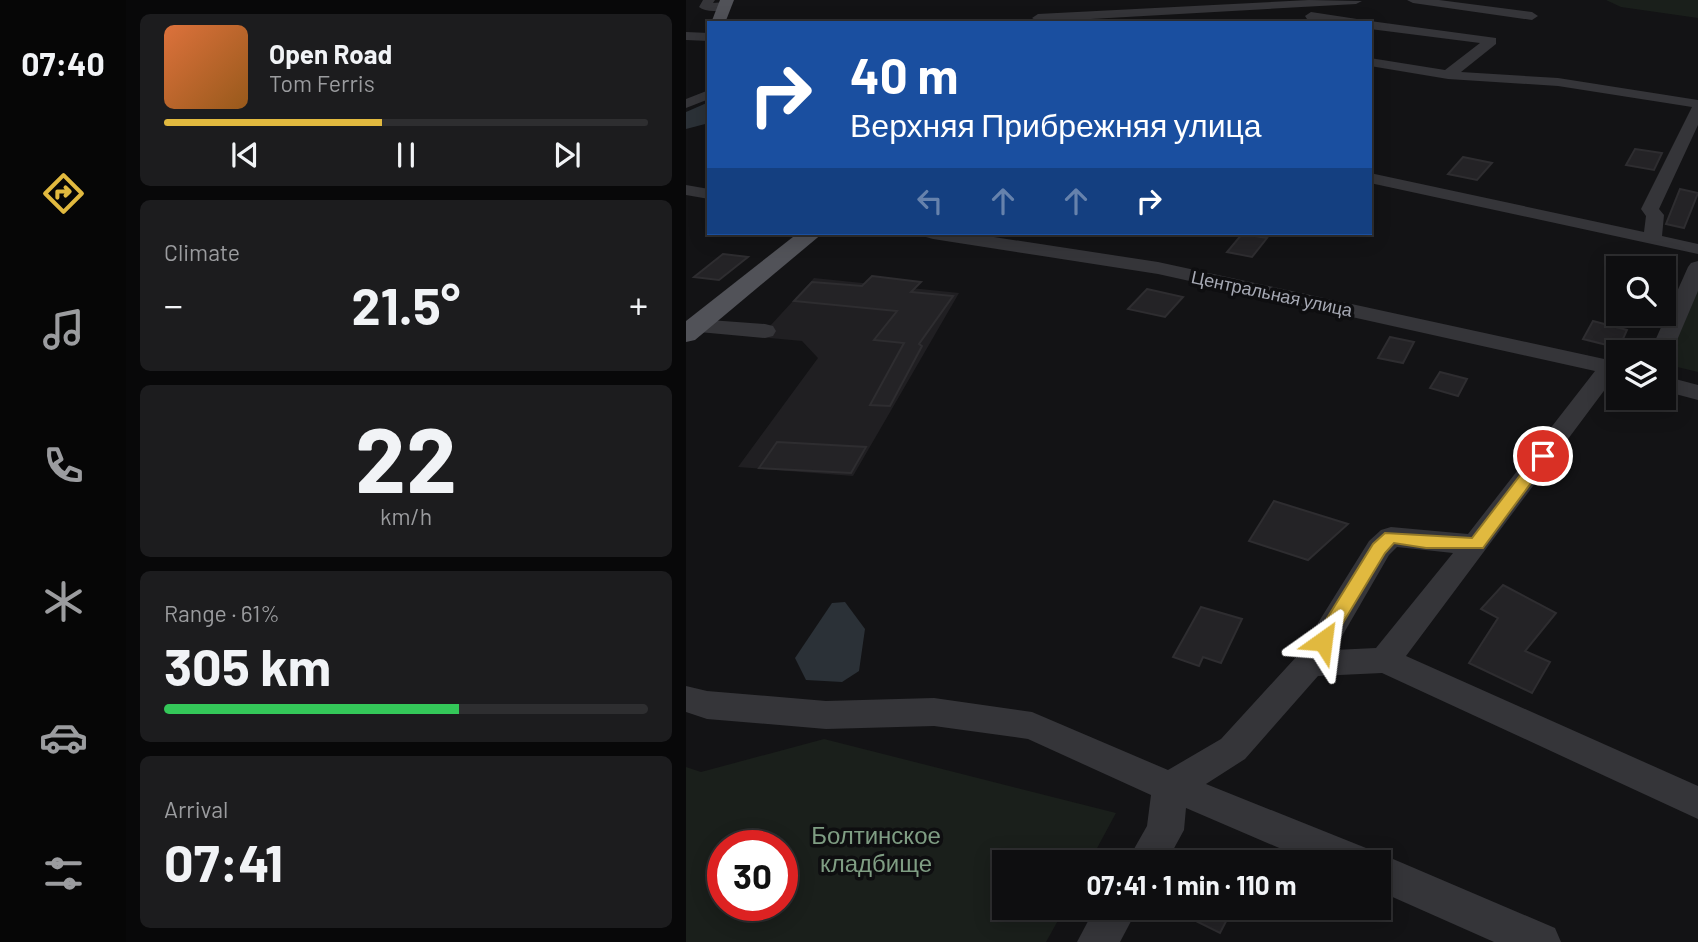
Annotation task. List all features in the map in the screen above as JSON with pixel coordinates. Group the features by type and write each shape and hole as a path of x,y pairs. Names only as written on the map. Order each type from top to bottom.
{"main road":[{"path":"719,21 726,3"},
{"path":"691,330 809,235"}],"street":[{"path":"709,0 705,7 726,3"},
{"path":"1413,0 1532,16"},
{"path":"1039,17 1358,1"},
{"path":"1337,21 1306,18 1358,1"},
{"path":"1372,24 1491,41 1448,75"},
{"path":"686,36 707,37"},
{"path":"1372,62 1448,75 1558,82 1698,106 1650,209 1655,215 1652,240"},
{"path":"686,104 707,95"},
{"path":"1372,178 1652,240 1696,258 1665,340"},
{"path":"686,190 707,194"},
{"name":"Центральная улица","path":"946,235 1158,268 1606,367"},
{"path":"691,330 765,331"},
{"path":"1385,660 1606,379"},
{"path":"1676,387 1698,393"},
{"path":"1170,787 1233,750 1309,664 1379,548 1391,537 1426,542 1476,544"},
{"path":"1309,664 1385,660 1698,803"},
{"path":"686,699 825,727 934,712 1032,726 1170,787 1222,805 1327,850"},
{"path":"1153,850 1165,830 1170,787"},
{"path":"1391,877 1541,942"},
{"path":"1097,942 1111,920"}],"shaded area":[{"path":"707,103 707,124 686,129 686,112"},
{"path":"814,278 959,293 853,476 738,467 818,358 802,341 760,337"},
{"path":"845,602 865,629 859,671 842,682 806,680 795,658 832,603"}],"green space":[{"path":"1606,0 1698,0 1698,18 1621,7"},
{"path":"1698,281 1698,372 1676,367 1675,340"},
{"name":"Болтинское кладбище","path":"824,739 1116,813 1096,850 992,850 992,920 1058,920 1046,942 686,942 686,767 701,772"}],"building":[{"path":"1635,149 1662,153 1654,170 1626,165"},
{"path":"1463,157 1492,163 1477,180 1448,174"},
{"path":"1680,189 1698,193 1684,228 1666,224"},
{"path":"1241,235 1267,238 1252,257 1227,252"},
{"path":"723,254 748,257 719,280 694,277"},
{"path":"872,276 921,282 911,292 953,296 919,344 922,346 890,406 870,405 904,343 874,340 897,311 794,301 812,282 862,286"},
{"path":"1147,289 1183,297 1165,317 1128,309"},
{"path":"1593,321 1627,330 1623,340 1606,340 1606,345 1583,339"},
{"path":"1390,337 1414,342 1403,363 1378,358"},
{"path":"1440,372 1467,379 1458,396 1430,388"},
{"path":"777,442 866,447 851,473 759,468"},
{"path":"1274,501 1348,524 1308,560 1249,541"},
{"path":"1503,585 1556,613 1525,651 1550,662 1532,693 1469,663 1498,618 1481,609"},
{"path":"1201,607 1242,619 1221,663 1203,657 1199,666 1173,657"},
{"path":"1197,920 1227,920 1220,933"}],"route":[{"path":"1323,641 1379,548 1391,537 1426,542 1476,544 1543,456"}]}
